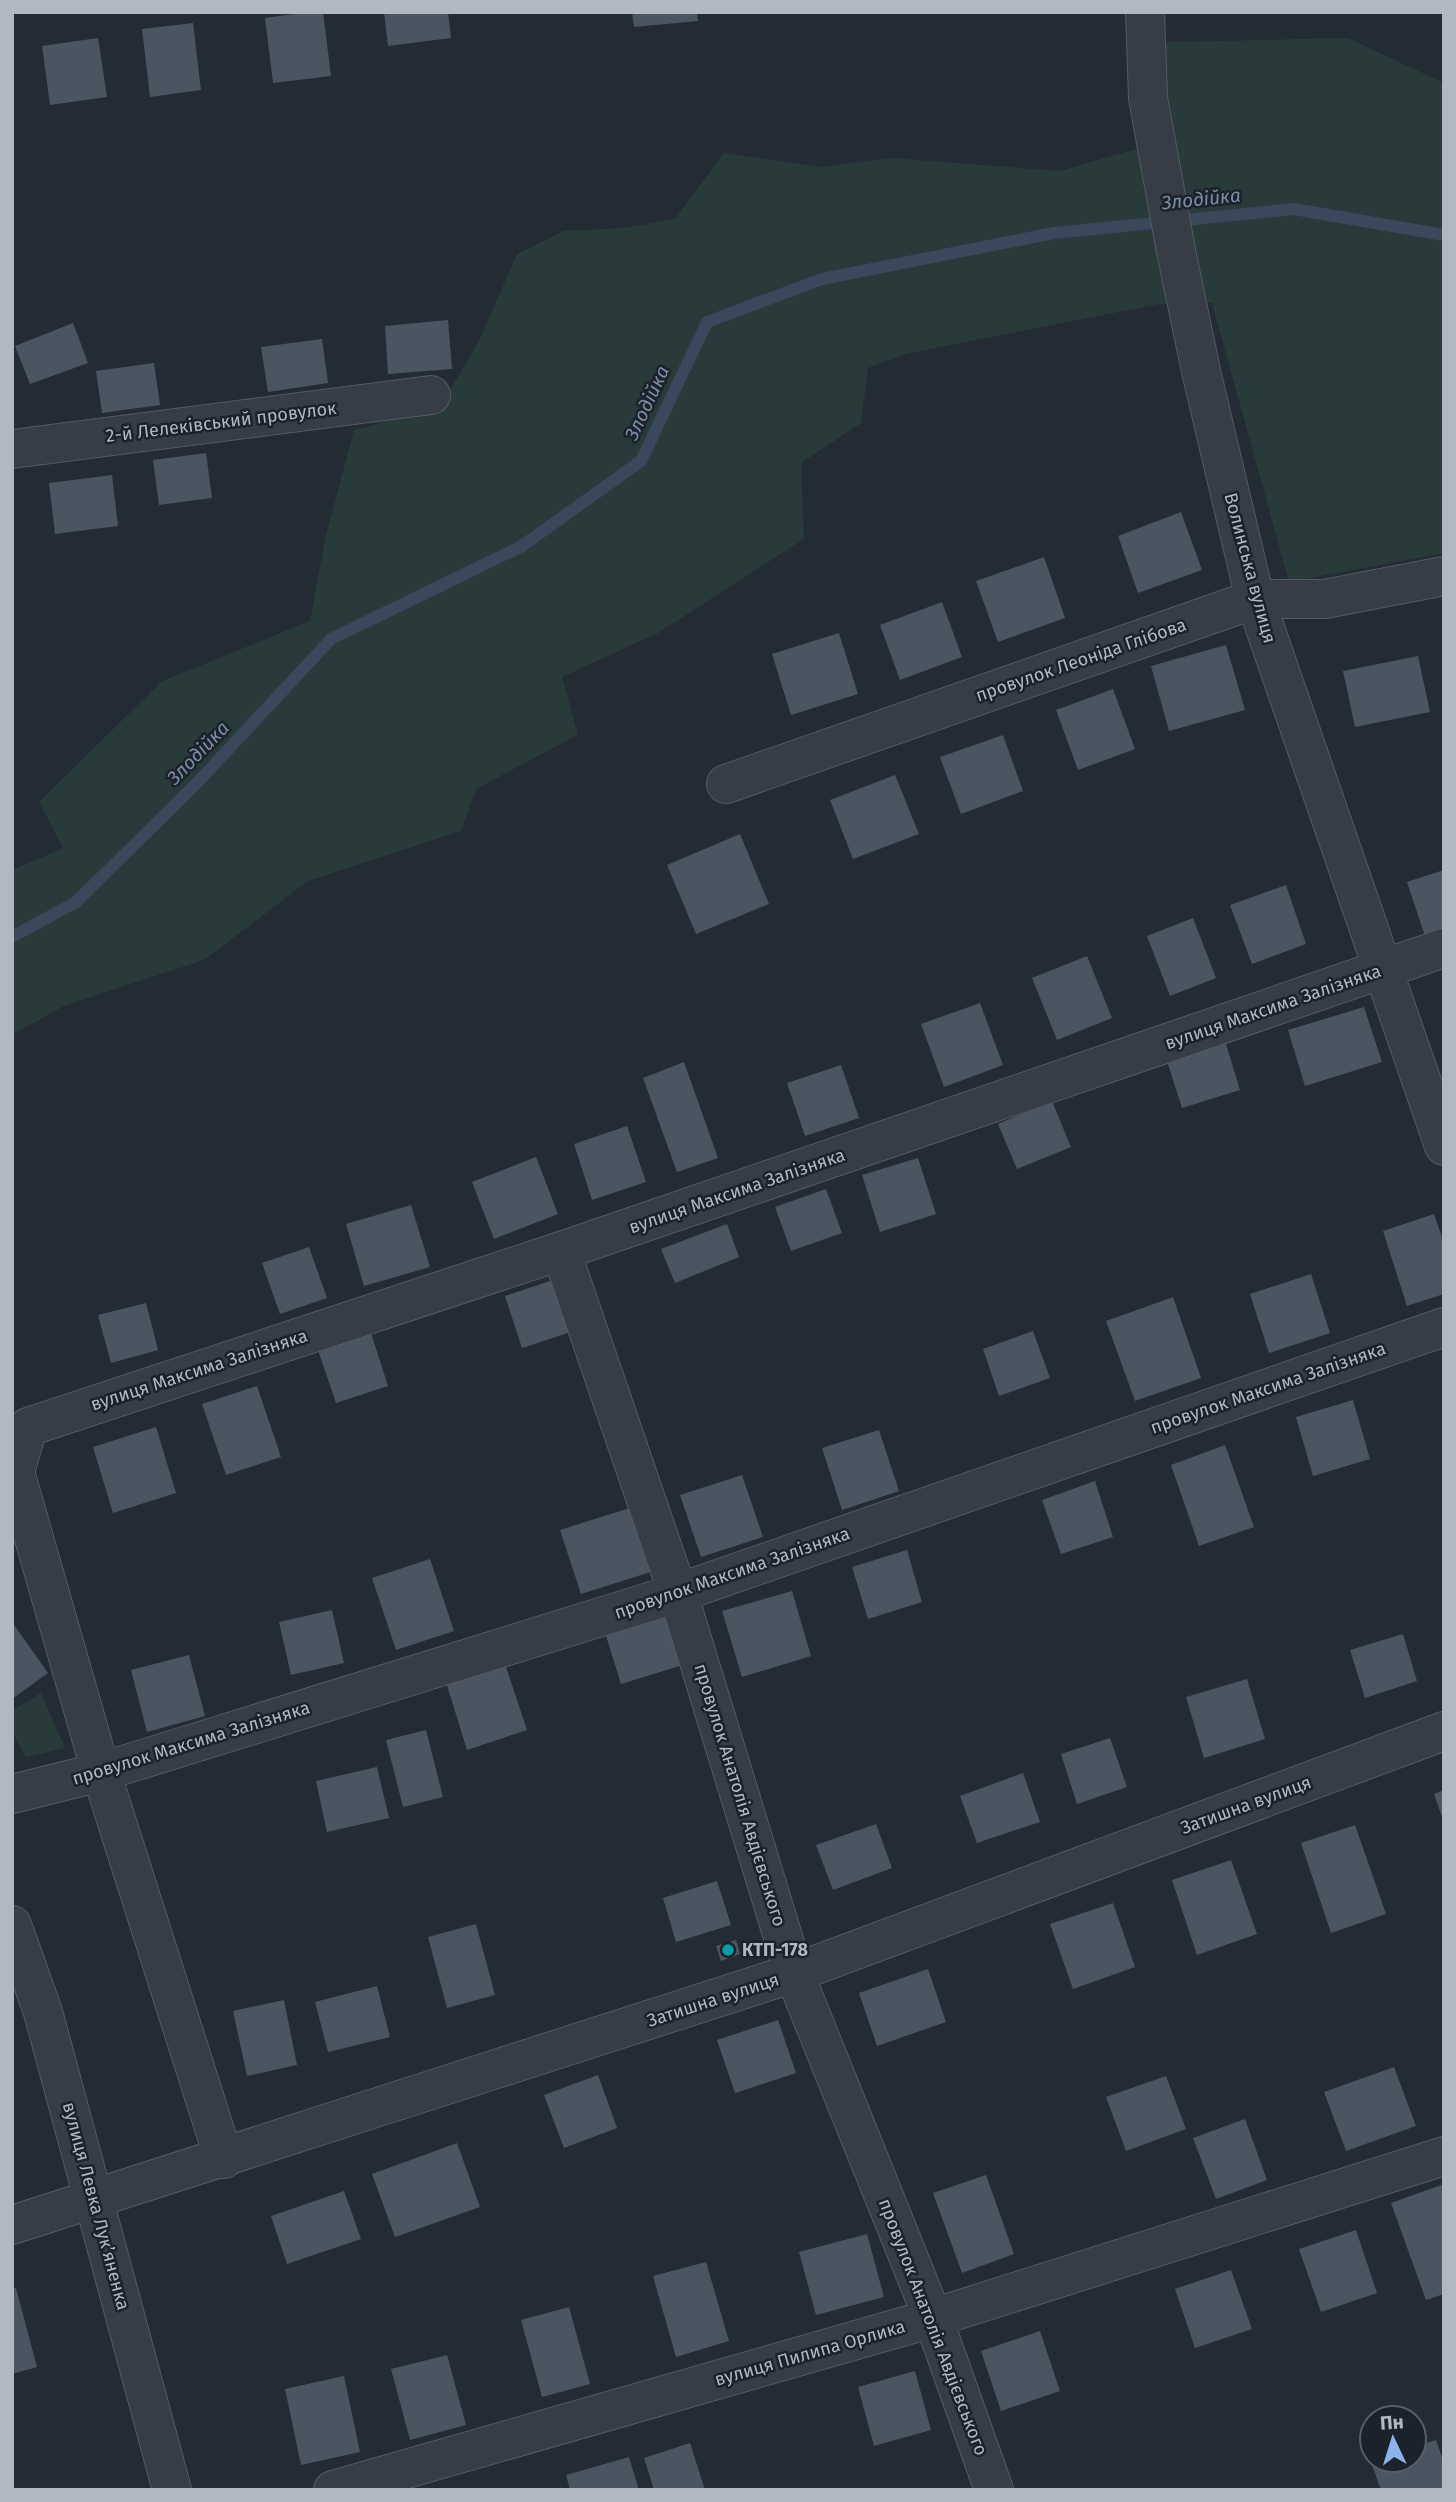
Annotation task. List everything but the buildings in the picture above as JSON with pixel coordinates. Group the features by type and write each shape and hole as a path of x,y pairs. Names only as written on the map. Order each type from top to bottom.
{"street":[{"name":"Волинська вулиця","path":"1146,12 1148,98 1164,188 1201,371 1255,599 1444,1146"},
{"name":"2-й Лелеківський провулок","path":"12,449 431,395"},
{"name":"провулок Леоніда Глібова","path":"726,784 1255,599 1325,599 1444,576"},
{"name":"вулиця Максима Залізняка","path":"101,1772 15,1472 28,1427 561,1251 1444,948"},
{"name":"провулок Анатолія Авдієвського","path":"561,1251 678,1593 794,1973 933,2318 994,2490"},
{"name":"провулок Максима Залізняка","path":"12,1794 101,1772 678,1593 1444,1327"},
{"name":"Затишна вулиця","path":"12,2225 794,1973 1444,1731"},
{"path":"101,1772 224,2158"},
{"name":"вулиця Левка Лукʼяненка","path":"12,1925 43,2012 172,2490"},
{"name":"вулиця Пилипа Орлика","path":"333,2490 933,2318 1444,2156"}],"shaded area":[{"path":"1348,38 1444,83 1444,553 1289,582 1212,303 1159,304 905,354 868,368 861,423 801,463 804,539 658,633 562,677 578,735 476,789 461,831 308,881 204,960 64,1006 12,1035 12,870 63,848 39,802 162,681 310,621 326,535 354,430 440,407 480,339 517,254 564,231 624,228 675,219 724,153 821,167 892,158 1060,171 1136,149 1127,43"},
{"path":"41,1693 65,1748 26,1757 12,1732 12,1711"}],"waterway":[{"name":"Злодійка","path":"12,937 76,902 197,783 331,639 522,546 641,461 707,322 822,279 1054,233 1294,209 1444,235"}],"place":[{"name":"КТП-178","path":"728,1950"}]}
